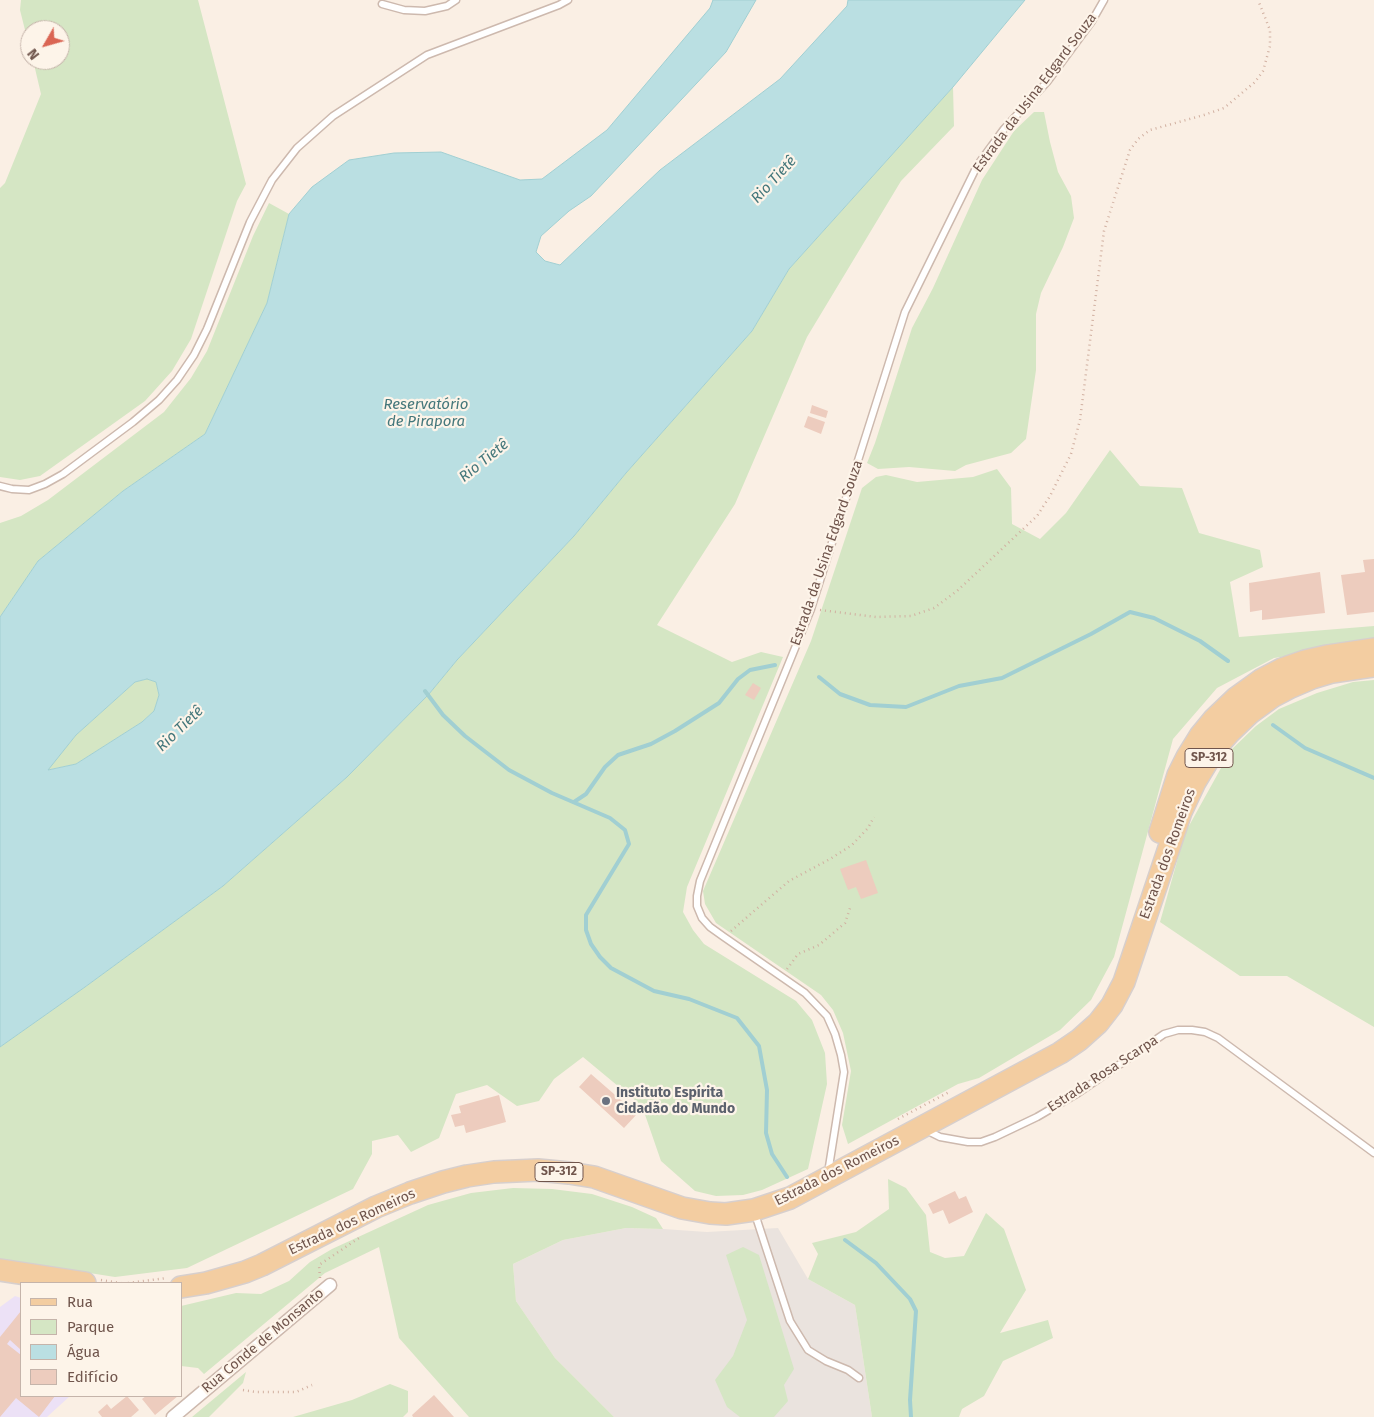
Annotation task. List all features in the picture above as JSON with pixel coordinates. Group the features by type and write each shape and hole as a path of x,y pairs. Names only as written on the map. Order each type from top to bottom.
{"main road":[{"name":"Estrada dos Romeiros","path":"1138,940 1151,860 1168,804 1178,775 1200,736 1214,719 1236,698 1282,669 1327,656 1374,649"},
{"name":"Estrada dos Romeiros","path":"182,1287 245,1272 358,1216 410,1193 467,1176 494,1172 538,1170 594,1178 682,1208 726,1214 754,1210 790,1198 1060,1053 1079,1040 1098,1023 1112,1005 1124,982 1181,812 1204,765 1229,733 1250,713 1272,697 1312,678 1332,672 1374,666"},
{"path":"0,1270 78,1282"}],"street":[{"name":"Rua Conde de Monsanto","path":"173,1417 330,1285"}],"lane":[{"path":"382,4 404,10 425,11 447,6 456,0"},
{"path":"0,486 29,490 46,484 63,474 133,422 159,400 177,380 194,355 250,222 272,180 297,148 333,116 427,55 568,0"},
{"name":"Estrada da Usina Edgard Souza","path":"827,1178 844,1072 835,1034 827,1016 805,993 710,927 702,918 697,901 700,881 811,609 904,312 977,166 1004,129 1047,82 1092,21 1104,0"},
{"name":"Estrada Rosa Scarpa","path":"921,1128 940,1137 955,1141 981,1142 995,1137 1037,1117 1078,1093 1164,1034 1178,1030 1192,1030 1205,1032 1218,1038 1374,1153"},
{"path":"754,1210 790,1321 808,1350 826,1361 848,1370 859,1378"}],"path":[{"path":"811,609 876,617 911,616 934,608 957,592 1038,516 1071,454 1080,420 1104,231 1130,150 1138,138 1150,130 1204,116 1224,108 1255,82 1263,71 1270,46 1270,30 1258,0"},
{"path":"724,937 788,881 852,845 868,828 874,817"},
{"path":"782,976 798,954 819,945 845,923 850,905"},
{"path":"320,1293 319,1265 360,1238 358,1216"},
{"path":"243,1390 256,1392 296,1392 312,1385"}],"shaded area":[{"path":"626,1228 707,1232 778,1228 808,1279 855,1305 872,1417 614,1417 555,1358 516,1301 513,1264 563,1240"},
{"path":"15,1296 20,1298 20,1397 69,1397 47,1417 0,1417 0,1307"}],"green space":[{"path":"21,0 198,0 246,184 237,201 191,339 172,371 145,401 40,476 20,480 0,477 0,188 5,183 41,94 35,70 70,70 70,20 22,20 20,10"},
{"path":"953,87 954,126 901,181 807,337 735,504 657,625 732,662 761,652 783,657 687,887 683,912 693,930 704,944 796,1001 812,1020 825,1053 827,1084 808,1169 762,1190 743,1195 716,1196 695,1191 661,1161 642,1106 583,1057 554,1079 539,1101 517,1106 487,1085 456,1094 439,1138 411,1152 398,1135 372,1141 372,1154 353,1189 187,1268 115,1277 0,1259 0,1047 223,886 347,777 429,694 457,660 574,536 626,473 752,331 789,269"},
{"path":"1034,112 1044,112 1058,172 1071,196 1074,218 1063,247 1041,293 1036,314 1036,370 1026,439 1011,453 966,465 955,471 909,467 878,469 867,463 912,328 933,288 982,180 1014,131"},
{"path":"269,203 289,214 267,303 205,434 123,491 38,561 0,617 0,523 21,516 48,500 164,412 191,378 207,351 253,236"},
{"path":"1110,450 1140,486 1182,488 1199,533 1260,550 1263,567 1230,582 1239,637 1374,626 1374,643 1274,658 1217,688 1173,739 1114,957 1091,1000 1060,1030 979,1078 958,1084 848,1144 842,1125 851,1071 843,1033 833,1010 821,995 716,923 705,904 703,891 811,641 862,488 876,477 886,475 917,482 973,477 997,469 1011,488 1012,524 1040,539 1066,513"},
{"path":"147,679 156,682 159,695 154,711 142,722 76,764 47,770 76,735 135,682"},
{"path":"1374,680 1374,1027 1287,976 1240,976 1160,922 1185,833 1231,750 1256,726 1279,709 1317,693 1353,682"},
{"path":"888,1179 906,1188 926,1215 930,1252 945,1258 964,1256 986,1213 1004,1229 1026,1290 1000,1333 1048,1320 1053,1338 1003,1361 984,1396 962,1409 959,1417 872,1417 855,1305 808,1279 818,1254 812,1243 856,1232 889,1209"},
{"path":"513,1188 552,1189 592,1194 632,1207 656,1218 663,1229 626,1228 563,1240 513,1264 516,1301 555,1358 614,1417 469,1417 399,1338 379,1247 325,1273 204,1374 198,1368 182,1366 182,1306 236,1293 261,1294 289,1281 310,1262 332,1249 428,1205 471,1193"},
{"path":"743,1247 759,1255 794,1369 784,1385 788,1401 774,1417 740,1417 727,1407 715,1380 733,1356 747,1320 726,1255"},
{"path":"246,1372 243,1383 209,1417 192,1417"},
{"path":"390,1384 408,1391 408,1412 403,1417 293,1417 352,1400"}],"water":[{"name":"Reservatório de Pirapora","path":"713,0 756,0 726,52 591,196 569,211 541,236 536,252 545,261 560,265 660,170 780,79 847,6 848,0 1025,0 953,87 789,269 752,331 626,473 574,536 457,660 429,694 347,777 223,886 0,1047 0,617 38,561 123,491 205,434 267,303 289,214 312,187 349,160 394,153 441,152 520,180 542,179 607,130 710,8","holes":["147,679 156,682 159,695 154,711 142,722 76,764 48,770 76,735 135,682"]}],"building":[{"path":"812,405 828,411 826,418 810,413"},
{"path":"808,416 825,422 821,434 804,427"},
{"path":"1374,559 1374,612 1347,615 1341,575 1365,572 1363,560"},
{"path":"1320,572 1325,613 1262,620 1262,610 1250,612 1249,583"},
{"path":"753,683 761,688 754,700 745,695"},
{"path":"866,860 878,893 861,899 856,887 848,890 840,869"},
{"path":"591,1074 637,1114 624,1128 579,1087"},
{"path":"499,1095 506,1122 466,1133 464,1125 455,1127 451,1115 461,1113 459,1106"},
{"path":"955,1191 959,1199 966,1196 973,1212 949,1224 943,1210 933,1214 928,1204"},
{"path":"20,1312 20,1349 10,1340 7,1344 20,1354 20,1397 54,1397 39,1417 16,1398 0,1417 0,1337"},
{"path":"434,1395 454,1417 413,1417 412,1415"},
{"path":"128,1397 139,1410 131,1417 102,1417 98,1412 107,1404 111,1409"},
{"path":"145,1397 177,1397 155,1415 142,1399"}],"waterway":[{"path":"819,677 840,694 870,705 906,707 959,686 1002,678 1091,634 1130,612 1154,618 1200,641 1228,661"},
{"path":"574,802 586,794 605,767 618,755 651,744 719,703 738,679 750,670 775,665"},
{"path":"425,691 443,715 465,736 509,770 552,793 610,818 625,830 629,844 586,915 586,930 591,944 611,968 654,991 689,999 737,1018 759,1046 767,1090 766,1133 772,1154 787,1177"},
{"path":"1273,725 1305,748 1374,778"},
{"path":"845,1240 876,1263 910,1299 916,1311 910,1400 911,1417"}],"place":[{"name":"Instituto Espírita Cidadão do Mundo","path":"606,1101"}],"water label":[{"name":"Rio Tietê","path":"774,180"},
{"name":"Rio Tietê","path":"484,461"},
{"name":"Rio Tietê","path":"180,729"}]}
